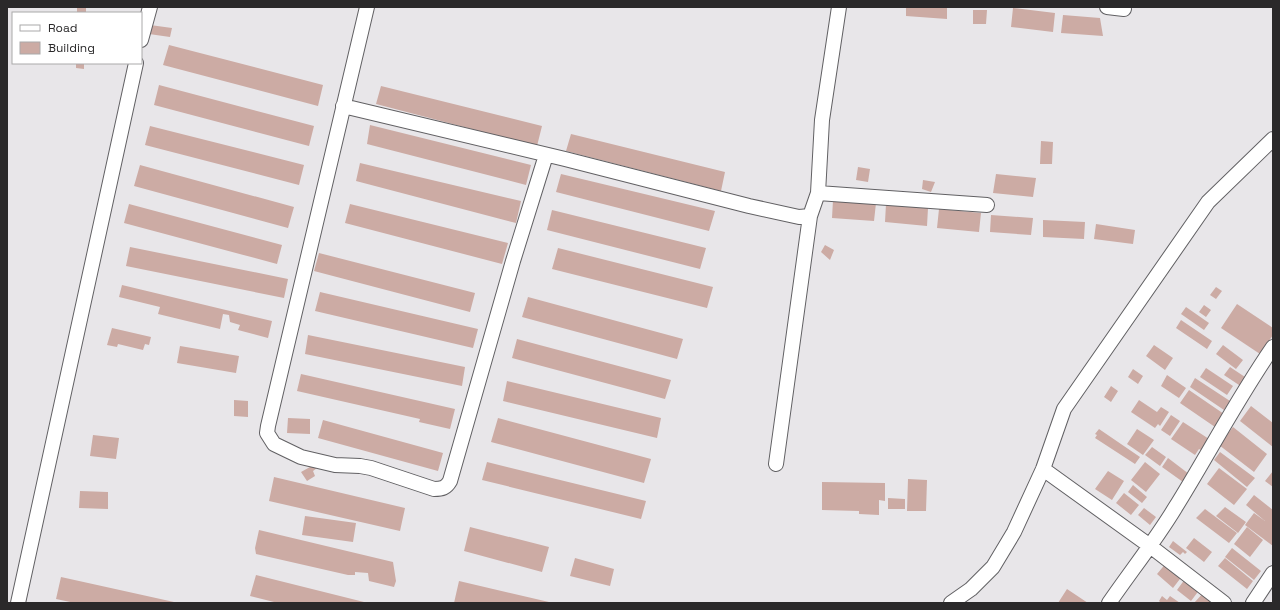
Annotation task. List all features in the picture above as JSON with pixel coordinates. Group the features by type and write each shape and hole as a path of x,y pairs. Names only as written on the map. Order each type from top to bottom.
{"street":[{"path":"142,36 150,7"},
{"path":"367,7 267,433 274,444 301,457 326,464 371,468 434,488 440,489 447,486 452,474 513,261 546,154"},
{"path":"776,464 810,216 818,193 822,120 839,7"},
{"path":"1107,7 1124,9"},
{"path":"18,603 136,64"},
{"path":"343,106 546,154 749,206 799,217 810,216"},
{"path":"951,603 971,589 992,567 1014,532 1043,469 1064,409 1208,202 1273,139"},
{"path":"818,193 987,205"},
{"path":"1109,603 1175,508 1252,377 1273,347"},
{"path":"1043,469 1150,546 1224,603"},
{"path":"1253,603 1273,573"},
{"path":"968,603 971,589"}],"building":[{"path":"77,7 86,7 86,12 77,12"},
{"path":"906,7 947,7 947,19 906,16"},
{"path":"1013,8 1055,13 1053,32 1011,27"},
{"path":"973,10 987,10 986,24 973,24"},
{"path":"1063,15 1100,18 1103,36 1061,33"},
{"path":"150,25 172,28 170,37 149,34"},
{"path":"169,45 323,85 318,106 163,65"},
{"path":"76,64 84,64 84,69 76,68"},
{"path":"159,85 314,126 309,146 154,105"},
{"path":"381,86 542,126 537,146 376,104"},
{"path":"370,125 531,165 526,185 367,144"},
{"path":"150,126 304,165 299,185 145,145"},
{"path":"571,134 725,172 721,191 566,151"},
{"path":"1041,141 1053,142 1052,164 1040,164"},
{"path":"360,163 521,201 516,223 356,181"},
{"path":"140,165 294,207 288,228 134,186"},
{"path":"858,167 870,169 868,182 856,180"},
{"path":"561,174 715,211 709,231 556,192"},
{"path":"996,174 1036,178 1033,197 993,193"},
{"path":"923,180 935,182 931,192 922,189"},
{"path":"833,200 876,203 874,221 832,218"},
{"path":"129,204 282,245 277,264 124,223"},
{"path":"350,204 508,243 502,264 345,223"},
{"path":"886,204 928,208 927,226 885,222"},
{"path":"939,209 981,213 979,232 937,228"},
{"path":"552,210 706,248 700,269 547,230"},
{"path":"991,215 1033,218 1031,235 990,232"},
{"path":"1043,220 1085,222 1084,239 1043,237"},
{"path":"1096,224 1135,230 1133,244 1094,239"},
{"path":"825,245 834,250 830,260 821,252"},
{"path":"130,247 288,279 284,298 126,266"},
{"path":"558,248 713,287 707,308 552,269"},
{"path":"319,253 475,293 470,312 314,271"},
{"path":"122,285 272,321 268,338 238,330 240,325 230,322 229,315 223,314 220,329 158,314 160,307 119,297"},
{"path":"1216,287 1222,291 1216,299 1210,295"},
{"path":"320,292 478,329 473,348 315,311"},
{"path":"528,297 683,339 677,359 522,317"},
{"path":"1237,304 1273,328 1273,335 1260,354 1221,328"},
{"path":"1204,305 1211,310 1206,317 1199,312"},
{"path":"1186,307 1209,323 1204,330 1181,314"},
{"path":"1181,320 1212,341 1207,349 1176,328"},
{"path":"112,328 151,337 149,345 145,344 143,350 118,344 117,347 107,345"},
{"path":"308,335 465,367 462,386 305,354"},
{"path":"517,339 671,380 665,399 512,358"},
{"path":"1154,345 1173,358 1165,370 1146,356"},
{"path":"1223,345 1243,360 1236,369 1216,354"},
{"path":"180,346 239,356 236,373 177,363"},
{"path":"1230,367 1248,379 1242,387 1224,375"},
{"path":"1206,368 1233,386 1227,395 1200,377"},
{"path":"1133,369 1143,376 1138,384 1128,377"},
{"path":"301,374 455,409 450,429 419,422 420,419 297,391"},
{"path":"1167,375 1186,388 1179,398 1161,386"},
{"path":"1195,378 1230,401 1224,410 1190,387"},
{"path":"507,381 661,418 657,438 503,401"},
{"path":"1111,386 1118,391 1111,402 1104,397"},
{"path":"1189,390 1224,414 1215,427 1180,403"},
{"path":"234,400 248,401 248,417 234,416"},
{"path":"1139,400 1157,412 1161,407 1169,412 1160,426 1158,424 1155,428 1131,412"},
{"path":"1251,406 1273,423 1273,447 1240,421"},
{"path":"1171,415 1180,421 1170,436 1161,430"},
{"path":"288,418 310,419 310,434 287,433"},
{"path":"498,418 651,459 644,483 491,442"},
{"path":"323,420 443,453 438,471 318,438"},
{"path":"1183,422 1209,439 1203,451 1199,449 1195,455 1171,439"},
{"path":"1233,427 1267,454 1254,472 1219,445"},
{"path":"1099,429 1140,457 1135,464 1095,438 1097,435 1095,434"},
{"path":"1137,429 1154,440 1143,455 1127,444"},
{"path":"93,435 119,438 116,459 90,456"},
{"path":"1152,447 1166,457 1160,466 1145,455"},
{"path":"1220,452 1255,478 1247,487 1214,460"},
{"path":"1168,458 1189,474 1183,482 1162,467"},
{"path":"487,462 646,501 641,519 482,480"},
{"path":"1145,462 1160,474 1146,492 1131,480"},
{"path":"308,464 317,468 313,471 315,476 307,481 301,472 310,467"},
{"path":"1219,468 1247,489 1234,505 1207,484"},
{"path":"1108,471 1124,481 1112,500 1095,489"},
{"path":"1273,471 1273,487 1265,481"},
{"path":"274,477 405,508 400,531 269,501"},
{"path":"908,479 927,480 926,511 907,511"},
{"path":"822,482 885,483 885,501 879,500 879,515 859,514 859,511 822,510"},
{"path":"1133,485 1147,497 1142,503 1128,492"},
{"path":"80,491 108,492 108,509 79,508"},
{"path":"1124,493 1139,505 1131,515 1116,503"},
{"path":"1254,495 1273,510 1273,546 1245,525 1254,513 1265,521 1246,505"},
{"path":"888,498 905,499 905,509 888,509"},
{"path":"1225,507 1246,522 1238,533 1216,516"},
{"path":"1144,508 1156,517 1150,525 1138,515"},
{"path":"1205,509 1237,533 1229,543 1196,518"},
{"path":"305,516 356,523 353,542 302,535"},
{"path":"470,527 549,547 542,572 464,551"},
{"path":"1247,527 1263,540 1250,557 1234,544"},
{"path":"259,530 393,562 396,581 394,587 369,581 368,573 355,572 355,575 348,575 256,554 255,548"},
{"path":"1194,538 1212,552 1204,562 1186,548"},
{"path":"1173,541 1187,552 1185,554 1183,552 1180,555 1169,547"},
{"path":"1232,548 1261,571 1254,580 1225,557"},
{"path":"575,558 614,569 610,586 570,576"},
{"path":"1225,558 1253,581 1247,589 1218,566"},
{"path":"1167,562 1183,575 1173,588 1157,574"},
{"path":"256,575 364,603 278,603 250,596"},
{"path":"61,577 174,603 75,603 56,599"},
{"path":"1185,579 1200,589 1191,601 1177,590"},
{"path":"459,581 549,602 549,603 454,603"},
{"path":"1067,589 1088,603 1058,603"},
{"path":"1205,591 1219,603 1194,603"},
{"path":"1162,596 1167,600 1170,596 1180,603 1161,603 1159,601"}]}
